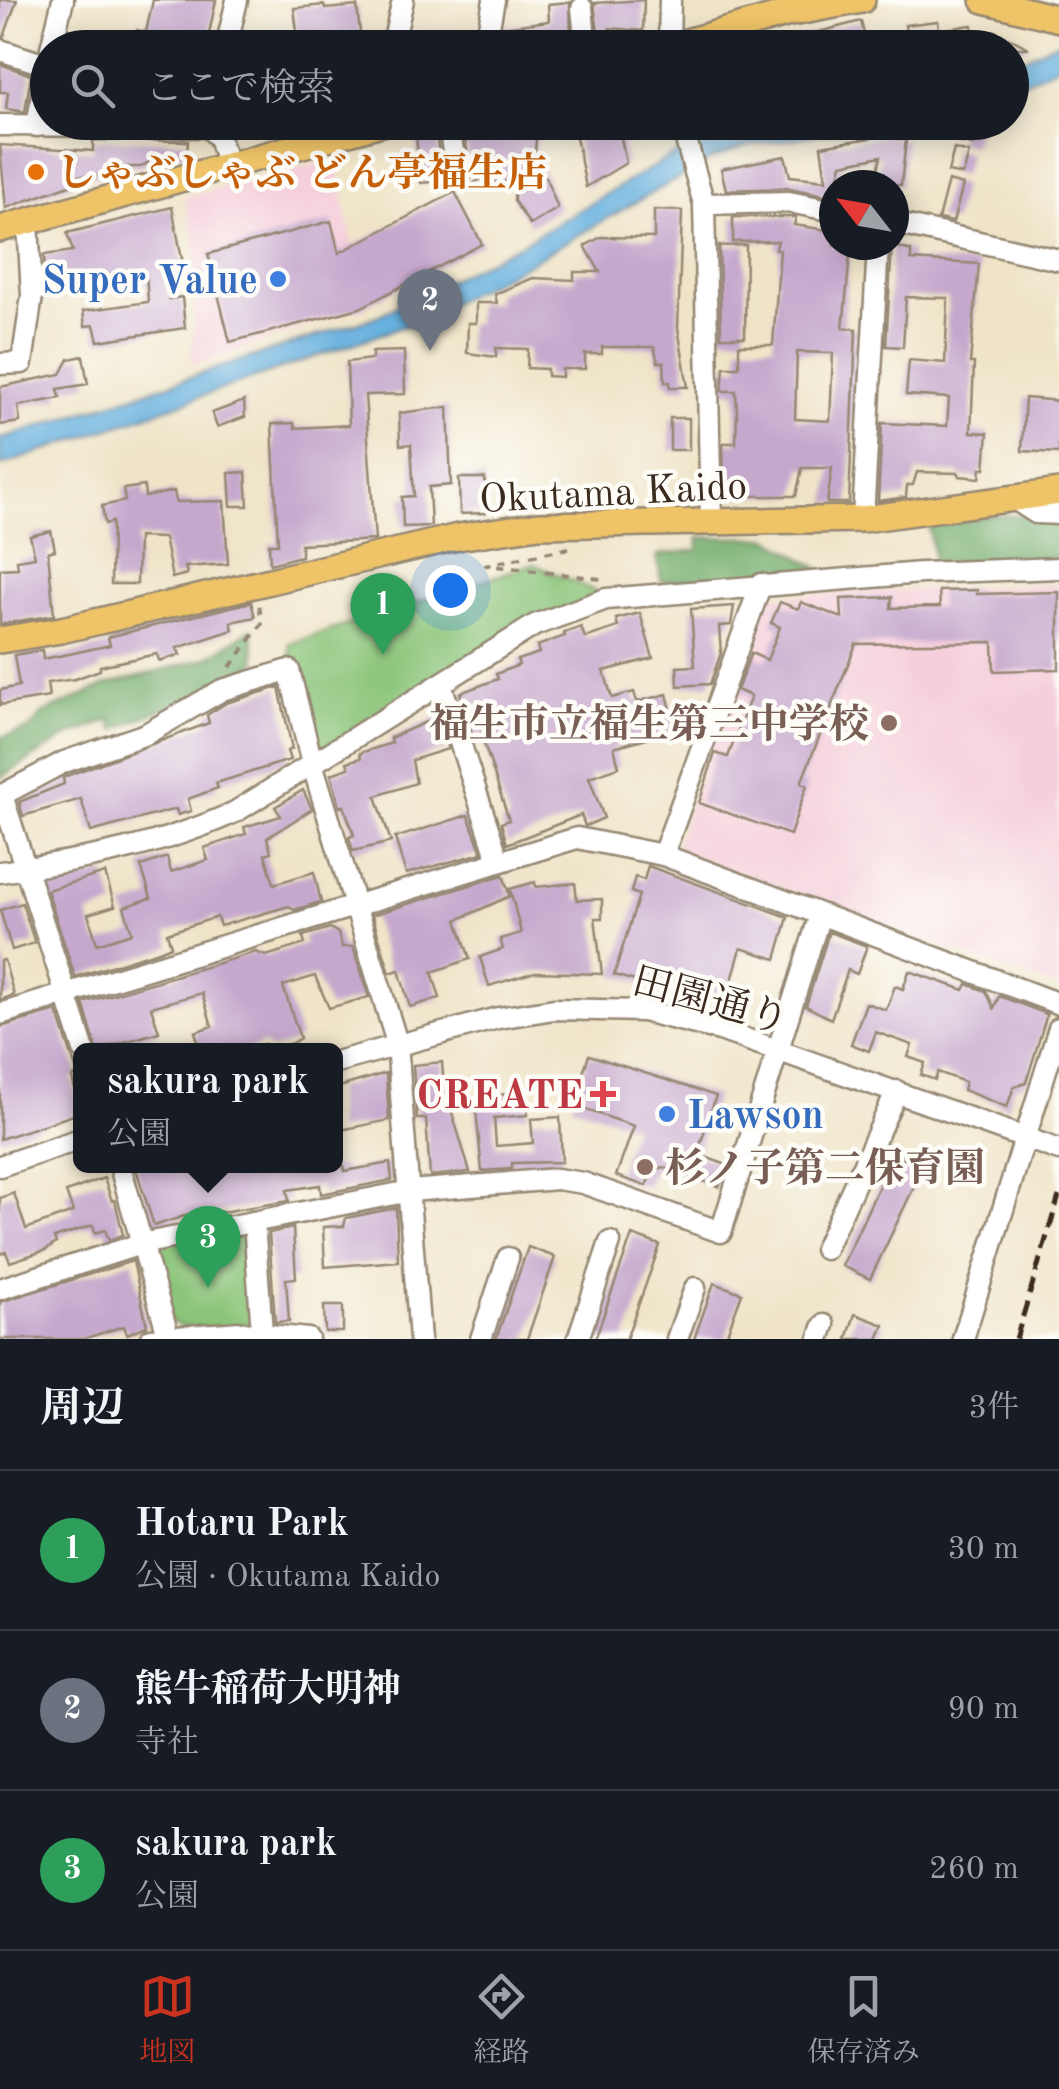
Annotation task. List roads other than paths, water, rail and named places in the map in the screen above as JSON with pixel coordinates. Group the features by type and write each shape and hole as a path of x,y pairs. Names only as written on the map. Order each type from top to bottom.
{"main road":[{"path":"729,30 786,14 862,0"},
{"path":"984,0 1059,19"},
{"path":"0,229 321,140"},
{"name":"Okutama Kaido","path":"0,640 458,537 539,525 863,519 1059,492"}],"street":[{"path":"56,30 64,0"},
{"path":"230,30 238,0"},
{"path":"396,30 403,0"},
{"path":"488,30 494,0"},
{"path":"669,30 670,0"},
{"path":"582,8 584,30"},
{"path":"0,50 30,54"},
{"path":"0,125 30,126"},
{"path":"220,140 228,166"},
{"path":"451,140 458,179"},
{"path":"686,140 704,204 710,522"},
{"path":"704,204 789,202 819,208"},
{"path":"0,364 22,363 32,296 28,222"},
{"path":"909,226 1059,260"},
{"path":"863,519 877,260"},
{"path":"1016,500 1036,513 1059,514"},
{"path":"0,872 113,854 189,833 235,812 534,624 586,603 761,584 1059,568"},
{"path":"663,856 761,584"},
{"path":"82,1043 2,795 64,762 146,734 222,690 288,670 312,764 398,1044 420,1339"},
{"path":"440,684 498,859"},
{"path":"0,1014 576,838 663,856 1059,1004"},
{"path":"0,1289 141,1244 410,1191 557,1179 583,1183 721,1232 820,914"},
{"name":"田園通り","path":"343,1060 498,1018 602,1008 681,1021 776,1050 1059,1150"},
{"path":"963,1339 1059,1028"},
{"path":"825,1250 896,1091"},
{"path":"0,1166 73,1141"},
{"path":"122,1173 160,1337 262,1333 308,1339"},
{"path":"254,1222 262,1333"},
{"path":"578,1339 610,1242"},
{"path":"481,1339 508,1258"},
{"path":"677,1339 695,1288"}],"water":[{"path":"1059,41 1059,65 1029,80 1029,56"},
{"path":"704,140 783,140 745,146 712,159 531,262 410,324 0,466 0,439 375,317 521,244"}],"railway":[{"path":"1016,1339 1059,1196"}],"place":[{"name":"しゃぶしゃぶ どん亭福生店","path":"36,172"},
{"name":"Super Value","path":"278,279"},
{"name":"熊牛稲荷大明神","path":"430,351"},
{"name":"Hotaru Park","path":"383,655"},
{"name":"福生市立福生第三中学校","path":"889,723"},
{"name":"CREATE","path":"603,1094"},
{"name":"Lawson","path":"667,1114"},
{"name":"杉ノ子第二保育園","path":"645,1167"},
{"name":"sakura park","path":"208,1288"}]}
